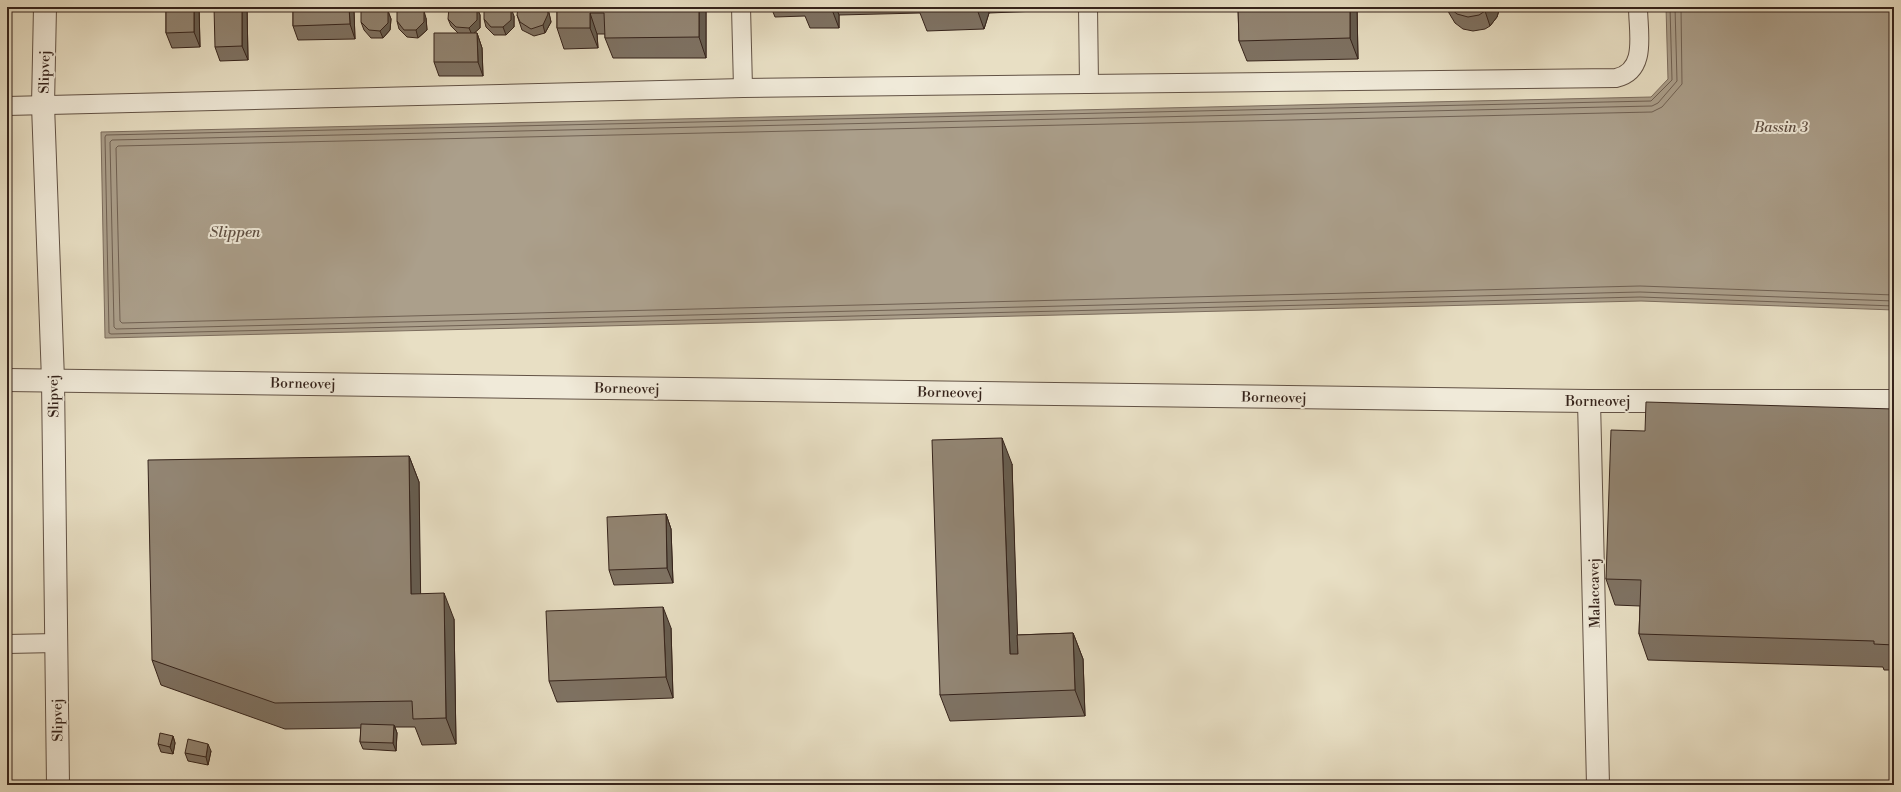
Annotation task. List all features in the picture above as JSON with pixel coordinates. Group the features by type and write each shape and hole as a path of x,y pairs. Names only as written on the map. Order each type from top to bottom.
{"street":[{"name":"Slipvej","path":"45,7 43,105 53,380 58,785"},
{"name":"Borneovej","path":"7,380 1589,401 1894,401"},
{"name":"Malaccavej","path":"1589,401 1598,785"}],"lane":[{"path":"741,7 743,88"},
{"path":"1088,7 1089,84"},
{"path":"7,106 743,88 1616,78 1625,76 1632,71 1637,64 1639,55 1638,7"},
{"path":"7,644 56,643"}],"water":[{"name":"Slippen","path":"1666,7 1894,7 1894,310 1641,301 105,338 101,132 1651,97 1668,79"}],"building":[{"path":"166,7 194,7 194,32 166,33"},
{"path":"214,7 242,7 242,46 215,47"},
{"path":"293,7 349,7 350,24 293,26"},
{"path":"365,7 384,7 388,11 388,23 380,31 369,30 361,22 361,11"},
{"path":"400,7 420,7 424,11 424,22 416,30 404,30 397,21 397,11"},
{"path":"449,7 476,7 477,20 469,28 456,27 448,19"},
{"path":"485,7 510,7 511,20 503,27 491,27 484,19"},
{"path":"519,7 547,7 548,14 543,25 531,29 520,22 517,15"},
{"path":"557,7 699,7 699,37 605,38 604,13 590,13 590,28 557,28"},
{"path":"918,7 977,7 977,9 919,10"},
{"path":"1238,7 1350,7 1350,38 1239,41"},
{"path":"1449,7 1488,7 1479,15 1468,17 1457,14"},
{"path":"434,33 477,33 478,62 434,62"},
{"path":"1646,402 1894,409 1894,645 1874,644 1874,641 1639,634 1641,580 1606,579 1611,430 1645,431"},
{"path":"1002,438 1010,654 1018,654 1017,635 1073,633 1075,690 940,695 932,440"},
{"path":"409,456 411,594 444,593 446,718 413,719 412,701 275,703 152,660 148,460"},
{"path":"666,514 667,568 609,570 607,517"},
{"path":"663,607 666,677 549,681 546,611"},
{"path":"361,724 394,725 393,743 360,742"},
{"path":"160,733 173,736 170,747 158,744"},
{"path":"188,739 208,744 206,757 185,753"}],"water label":[{"name":"Bassin 3","path":"1781,127"}]}
